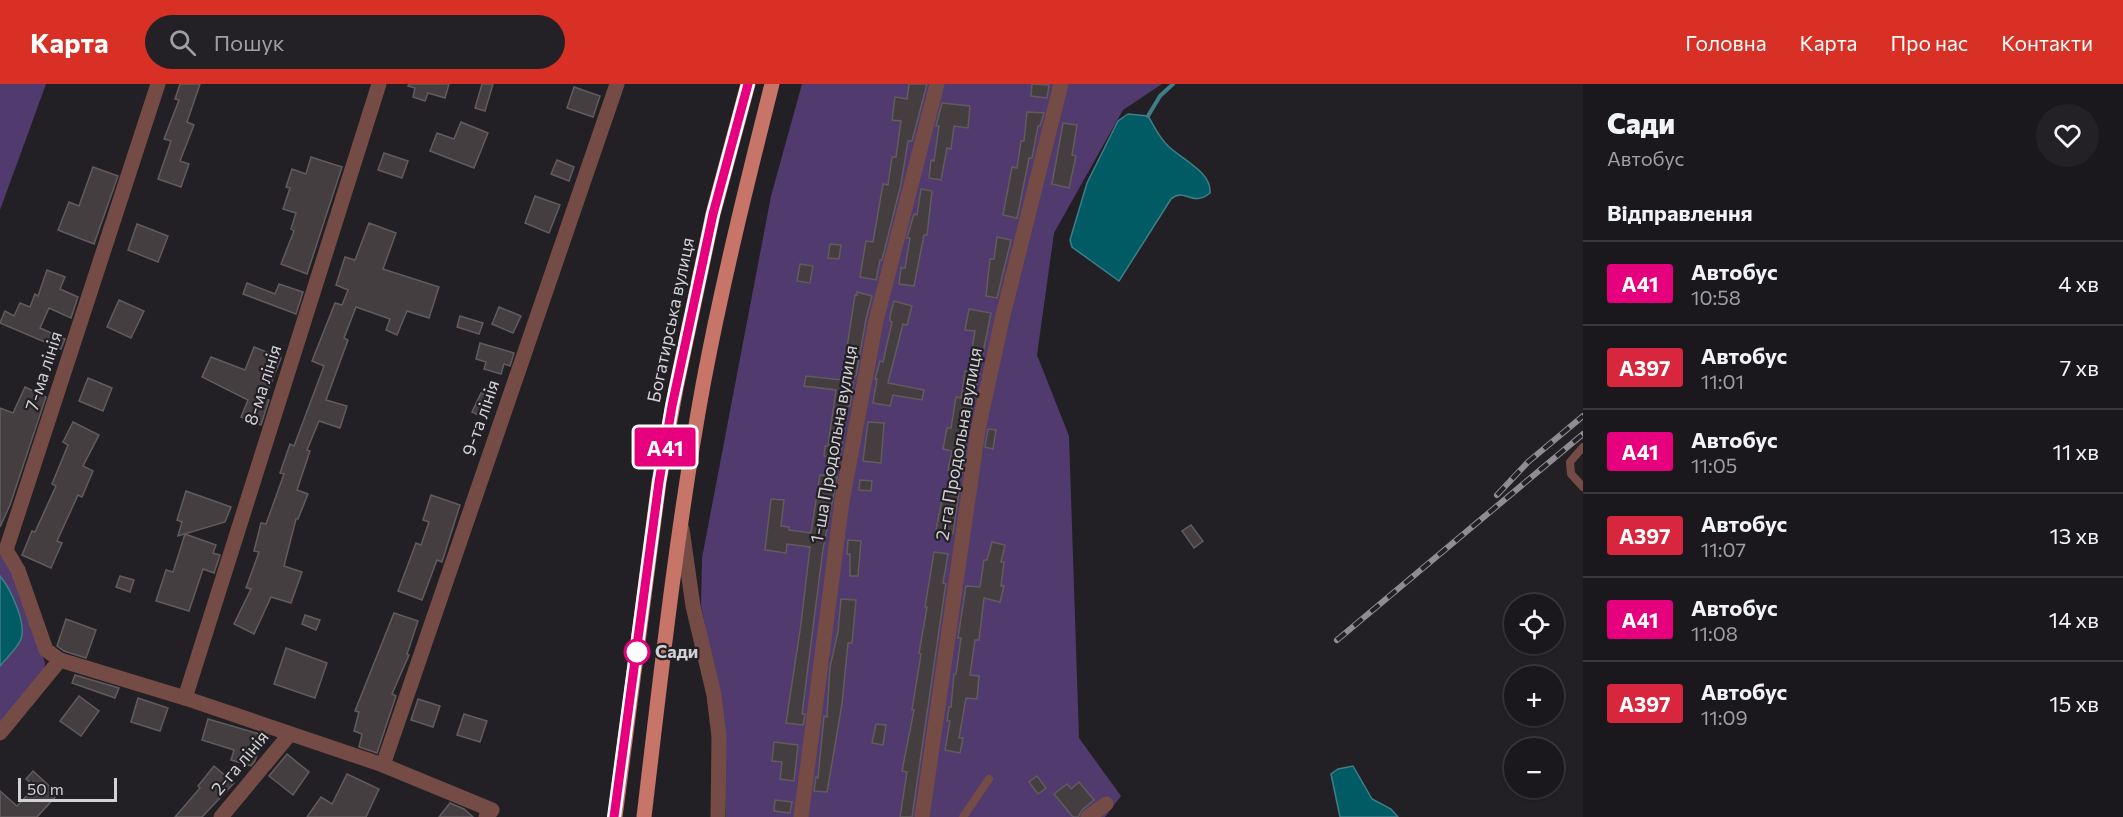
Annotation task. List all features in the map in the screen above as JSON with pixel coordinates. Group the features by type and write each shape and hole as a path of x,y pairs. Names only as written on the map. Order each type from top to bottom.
{"main road":[{"name":"Богатирська вулиця","path":"615,817 659,482 674,398 713,214 748,84"},
{"path":"644,817 682,525 703,385 748,179 772,84"}],"street":[{"name":"7-ма лінія","path":"60,660 46,650 18,570 3,549 158,84"},
{"name":"8-ма лінія","path":"185,698 379,84"},
{"name":"9-та лінія","path":"383,765 616,84"},
{"name":"1-ша Продольна вулиця","path":"801,817 842,501 876,321 937,84"},
{"name":"2-га Продольна вулиця","path":"922,817 978,430 1003,315 1061,84"},
{"path":"682,525 693,606 714,695 719,737 718,817"},
{"path":"0,733 60,660 185,698 383,765 489,813"},
{"name":"2-га лінія","path":"221,817 290,734"},
{"path":"1088,817 1106,804"}],"lane":[{"path":"1583,447 1570,462 1571,474 1583,487"},
{"path":"963,817 989,779"}],"shaded area":[{"path":"0,84 46,84 0,210"},
{"path":"802,84 1162,84 1123,110 1054,233 1037,355 1069,436 1079,738 1121,796 1105,817 726,817 724,756 715,675 701,605 702,558 771,196"},
{"path":"0,555 22,591 45,663 44,674 0,727 0,666 5,660 20,617 6,584 0,576"}],"water":[{"path":"1128,114 1148,116 1167,145 1201,172 1209,185 1210,193 1198,199 1181,195 1171,199 1119,281 1072,247 1070,240 1087,183 1118,121"},
{"path":"0,576 20,615 22,632 17,646 0,666"},
{"path":"1353,766 1372,799 1391,809 1398,817 1340,817 1331,774 1338,769"}],"building":[{"path":"180,84 200,84 187,122 194,125 180,161 189,164 181,187 158,179 171,141 164,139 179,100 175,99"},
{"path":"409,84 449,84 445,98 428,93 425,101 413,97 415,88 408,86"},
{"path":"482,84 493,84 485,111 475,108"},
{"path":"909,84 927,84 912,141 908,141 901,184 876,280 860,277 866,241 873,242 883,184 888,185 892,157 896,157 901,121 892,120 895,97 907,99"},
{"path":"1032,84 1049,85 1047,98 1031,96"},
{"path":"574,87 600,96 593,117 567,108"},
{"path":"942,103 970,106 968,128 954,126 951,149 947,148 941,180 929,178 931,160 934,161 939,126 936,126"},
{"path":"1027,112 1044,113 1040,126 1038,126 1032,158 1029,158 1017,218 1003,215 1012,167 1017,168 1021,141 1024,141"},
{"path":"461,122 488,133 474,168 430,151 437,133 454,139"},
{"path":"1063,123 1077,125 1072,155 1076,156 1069,188 1052,184"},
{"path":"384,153 408,161 402,178 378,170"},
{"path":"311,157 342,167 307,274 281,264 294,231 291,229 296,213 283,209 290,188 286,187 292,169 306,174"},
{"path":"557,160 574,167 569,181 551,174"},
{"path":"93,167 118,176 94,244 58,230 69,202 79,206"},
{"path":"921,189 932,191 927,235 924,235 914,286 899,284 901,268 905,268 910,238 907,238 914,214 917,215"},
{"path":"535,196 560,205 549,233 525,223"},
{"path":"369,223 396,233 383,269 439,287 429,318 407,311 397,335 386,330 390,319 356,307 344,338 348,340 326,400 347,406 340,428 319,421 307,450 310,451 297,490 308,494 298,519 296,519 284,566 302,572 291,603 271,597 254,634 234,624 251,589 246,588 259,552 254,551 261,523 266,524 284,474 280,473 290,444 294,446 324,366 312,361 335,303 342,305 348,290 336,285 345,257 355,260"},
{"path":"137,224 168,236 158,262 128,250"},
{"path":"997,237 1011,240 997,298 986,296 990,259 994,259"},
{"path":"830,244 841,245 839,259 828,258"},
{"path":"800,264 813,266 810,283 797,281"},
{"path":"47,270 65,277 60,289 78,297 71,318 49,308 40,328 65,339 61,349 0,323 5,311 14,316 20,303 30,307 35,294 38,296"},
{"path":"247,283 275,294 279,284 303,292 296,314 243,294"},
{"path":"857,292 872,296 856,376 854,376 850,406 847,406 840,458 824,456 825,446 828,446 836,390 804,386 806,376 842,380"},
{"path":"119,300 144,311 131,338 107,327"},
{"path":"894,301 912,306 907,325 903,324 888,383 924,390 922,400 893,395 890,406 873,403 877,379 875,379 880,361 883,362"},
{"path":"499,307 521,316 513,333 492,324"},
{"path":"969,309 991,313 968,428 962,473 948,470 952,451 943,449 947,428 951,428 956,397 961,398 965,371 968,372 975,331 965,330"},
{"path":"460,316 483,323 479,334 457,327"},
{"path":"480,343 514,353 510,366 504,364 501,374 484,369 486,362 476,359"},
{"path":"254,347 281,358 265,399 269,400 261,425 241,417 248,400 202,377 211,357 245,370"},
{"path":"88,378 112,388 103,411 79,401"},
{"path":"25,387 46,397 10,505 0,527 0,408 13,413"},
{"path":"481,393 495,399 486,419 472,412"},
{"path":"73,422 99,435 83,466 93,471 82,497 78,495 57,541 62,543 51,568 22,555 56,486 52,484 68,445 63,442"},
{"path":"868,422 884,423 881,463 863,461"},
{"path":"988,429 996,430 993,449 985,447"},
{"path":"820,475 837,477 823,549 802,714 805,714 803,725 786,723 810,547 787,544 786,553 765,550 771,499 784,500 781,526 789,527 789,530 811,533"},
{"path":"860,480 872,481 871,491 859,490"},
{"path":"944,490 959,492 953,533 936,530"},
{"path":"186,491 231,507 225,522 178,536 182,522 177,520"},
{"path":"431,495 460,505 442,562 437,560 422,600 398,591 416,543 421,545 429,522 423,520"},
{"path":"1191,525 1203,541 1194,548 1182,531"},
{"path":"185,534 216,545 213,553 220,555 214,573 203,569 189,611 156,601 166,570 173,572"},
{"path":"848,540 861,541 858,576 850,576"},
{"path":"992,542 1005,545 1001,562 1004,562 1001,586 1004,586 1000,602 984,598 979,640 975,640 970,675 979,676 977,699 966,698 959,738 963,738 960,753 945,750 950,721 947,721 949,707 951,707 961,638 958,638 966,586 980,587 984,560 987,560"},
{"path":"934,552 948,554 943,583 946,584 912,817 900,817 907,772 902,771 914,710 912,710 921,654 919,653"},
{"path":"120,576 134,580 130,592 116,587"},
{"path":"841,599 856,600 852,643 848,643 842,704 827,792 814,791 816,777 818,778 824,716 827,717 830,667 838,632"},
{"path":"394,613 418,621 407,654 409,655 392,694 396,696 377,753 359,747 362,734 354,731 359,712 355,711"},
{"path":"305,615 320,620 316,630 302,624"},
{"path":"66,619 96,630 86,658 64,651 57,646"},
{"path":"286,648 327,663 315,698 274,684"},
{"path":"75,675 119,688 115,698 72,683"},
{"path":"79,696 99,711 81,736 60,721"},
{"path":"138,698 168,708 160,731 131,722"},
{"path":"418,699 440,706 433,727 411,720"},
{"path":"464,714 487,721 480,742 457,735"},
{"path":"208,719 263,735 255,761 251,766 231,760 234,750 202,740"},
{"path":"876,724 886,725 883,745 872,743"},
{"path":"774,742 798,745 794,781 780,779 782,762 772,761"},
{"path":"287,754 309,772 293,795 269,776"},
{"path":"214,766 234,783 202,817 175,817 200,788 198,786"},
{"path":"33,771 58,794 37,817 0,817 0,791 17,806 35,787 26,779"},
{"path":"347,774 379,789 366,817 307,817 321,797 332,804"},
{"path":"1037,776 1046,788 1038,794 1029,782"},
{"path":"1079,782 1094,800 1082,810 1078,817 1073,817 1054,794 1067,784 1071,789"},
{"path":"775,800 792,802 790,813 774,811"},
{"path":"450,803 464,809 473,817 439,817"}],"waterway":[{"path":"1148,116 1160,96 1173,84"}],"railway":[{"path":"1497,495 1528,462 1583,416"},
{"path":"1337,640 1583,434"}],"bus line":[{"name":"A41","path":"614,817 659,482 672,406 713,214 748,84"}],"place":[{"name":"Сади","path":"637,652"}]}
